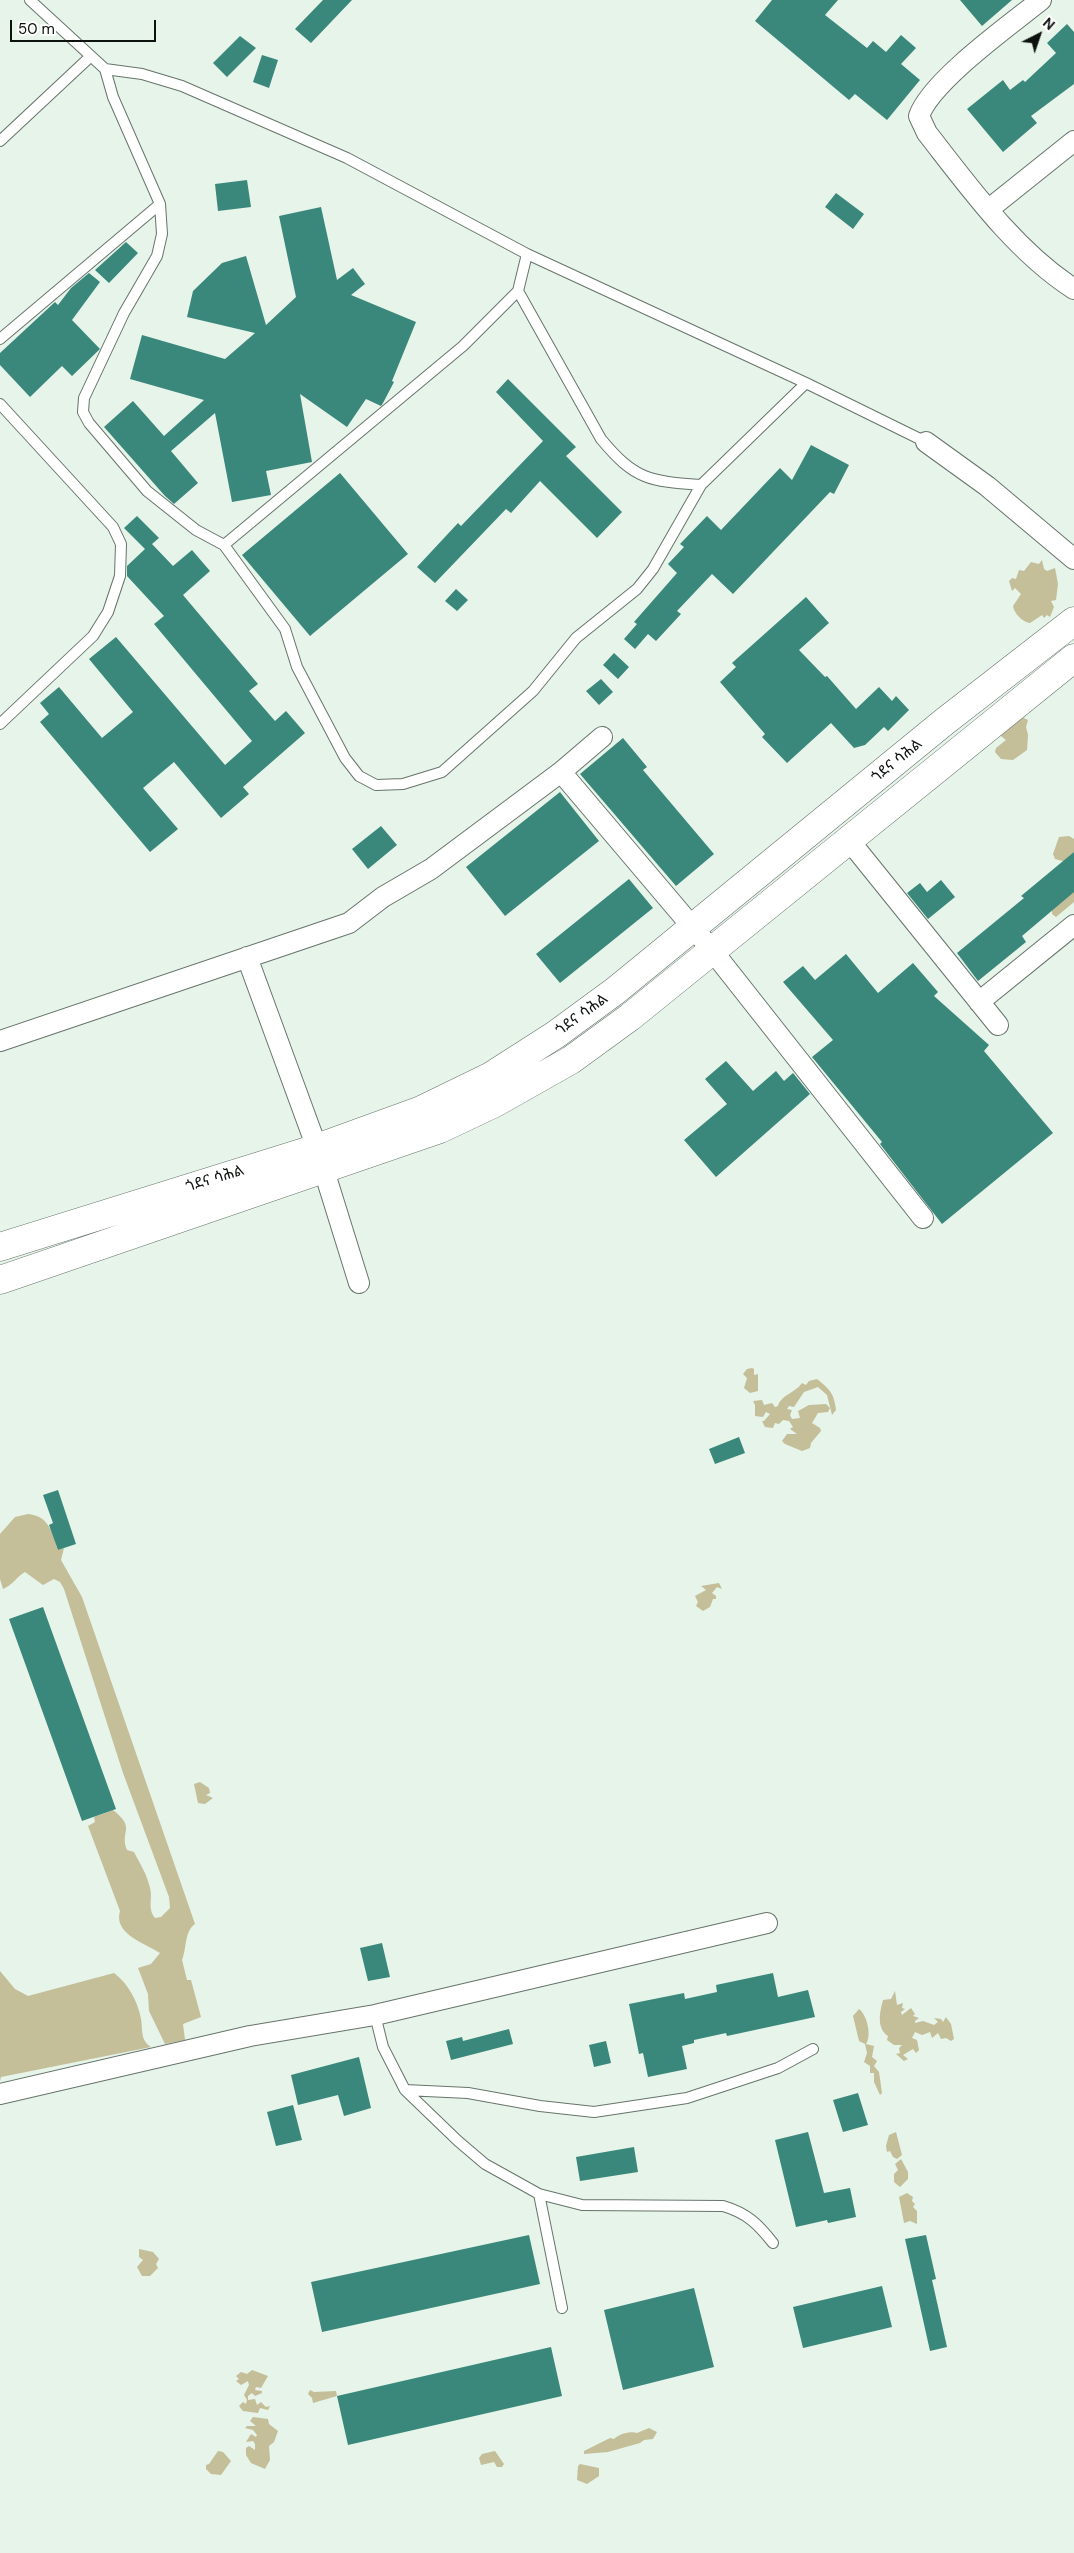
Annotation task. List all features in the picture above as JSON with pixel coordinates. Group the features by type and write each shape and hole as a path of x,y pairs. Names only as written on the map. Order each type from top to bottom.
{"highway":[{"name":"ጎደና ሳሕል","path":"0,1279 320,1159 491,1076 555,1035 615,991 944,722 1074,621"},
{"name":"ጎደና ሳሕል","path":"0,1247 320,1159 440,1129 535,1081 571,1060 630,1017 1074,658"}],"street":[{"path":"1041,0 960,67 922,106 919,116 927,132 1007,231 1050,272 1074,290"},
{"path":"989,209 1074,141"},
{"path":"926,442 987,486 1074,559"},
{"path":"0,1041 349,923 383,897 431,869 561,772 602,738"},
{"path":"561,772 711,950 923,1218"},
{"path":"848,839 998,1025"},
{"path":"979,1002 1074,924"},
{"path":"247,957 320,1159 359,1283"},
{"path":"0,2094 250,2036 375,2015 767,1923"}],"lane":[{"path":"30,0 105,69 113,97 160,204 162,234 156,256 124,313 84,398 83,412 89,423 148,491 196,530 224,545 285,629 297,668 345,758 359,776 376,785 403,784 442,772 532,691 576,638 637,589 653,569 701,485 806,383"},
{"path":"0,141 91,56"},
{"path":"105,69 142,74 182,86 347,158 527,254 806,383 926,442"},
{"path":"0,338 160,204"},
{"path":"224,545 463,346 518,291 527,254"},
{"path":"518,291 601,439 619,460 639,474 660,482 701,485"},
{"path":"0,404 113,527 121,544 120,576 108,612 93,636 0,724"},
{"path":"375,2015 383,2047 405,2090 485,2164 539,2194 582,2204 723,2206 741,2212 757,2222 773,2243"},
{"path":"405,2090 468,2093 540,2106 594,2112 687,2098 778,2068 813,2050"},
{"path":"539,2194 562,2308"}],"shaded area":[{"path":"1042,560 1044,569 1047,571 1055,568 1058,584 1056,600 1051,601 1054,607 1050,617 1047,615 1044,618 1042,615 1030,623 1021,619 1015,611 1013,606 1021,594 1015,588 1012,591 1009,581 1012,578 1016,579 1019,570 1024,571 1031,562 1039,564"},
{"path":"1020,716 1028,720 1026,727 1028,735 1027,750 1013,760 1001,759 995,752 996,748 1006,740 997,733"},
{"path":"1069,836 1074,839 1074,859 1066,862 1055,859 1053,854 1059,837"},
{"path":"1074,883 1074,902 1056,917 1052,914 1052,906"},
{"path":"747,1369 754,1369 754,1375 758,1374 758,1391 750,1393 744,1388 747,1378 743,1374"},
{"path":"817,1379 830,1392 834,1399 836,1410 832,1415 827,1395 818,1387 804,1392 794,1407 789,1406 787,1409 792,1410 790,1415 792,1419 800,1418 798,1411 809,1405 826,1404 830,1408 828,1412 818,1413 812,1423 820,1428 821,1431 811,1443 810,1448 802,1451 782,1441 787,1434 797,1434 790,1429 793,1427 789,1421 783,1420 779,1424 775,1423 773,1428 765,1427 762,1421 770,1414 766,1412 763,1417 755,1416 753,1401 762,1400 764,1405 772,1403 775,1407 778,1406 782,1399 802,1383 806,1385 809,1381"},
{"path":"28,1514 41,1518 49,1526 58,1550 64,1548 61,1560 82,1597 195,1924 191,1927 187,1936 182,1960 187,1980 191,1980 201,2017 183,2024 185,2040 165,2044 149,2011 148,1994 138,1968 151,1964 160,1953 132,1937 121,1926 119,1919 120,1911 88,1826 95,1822 94,1817 113,1810 120,1816 126,1826 125,1844 127,1850 134,1852 149,1883 151,1907 155,1918 161,1917 170,1908 169,1897 123,1773 64,1589 60,1582 54,1579 43,1585 25,1572 3,1589 0,1579 0,1534 15,1517"},
{"path":"719,1583 722,1589 717,1587 712,1593 716,1596 716,1599 713,1599 710,1607 703,1611 696,1606 698,1602 695,1596 706,1590 701,1586"},
{"path":"200,1782 209,1788 210,1793 206,1795 213,1798 205,1804 198,1803 194,1784"},
{"path":"0,1971 15,1989 28,1996 114,1973 128,1987 135,2000 140,2013 145,2041 151,2047 1,2077 0,2081"},
{"path":"895,1991 897,2005 903,2003 902,2008 905,2009 901,2012 902,2015 911,2008 915,2014 913,2016 919,2018 915,2023 923,2021 934,2025 938,2022 934,2018 941,2019 943,2022 946,2017 951,2024 954,2039 951,2041 946,2038 941,2039 938,2033 932,2038 930,2032 922,2035 915,2032 912,2038 917,2040 919,2050 916,2053 913,2049 903,2055 908,2059 904,2061 896,2054 900,2053 899,2048 902,2045 894,2045 887,2040 888,2036 884,2033 880,2024 883,2000 891,1999"},
{"path":"859,2009 868,2025 869,2036 866,2044 874,2046 872,2057 877,2061 874,2066 879,2072 882,2093 880,2095 874,2082 874,2073 870,2073 870,2066 864,2062 867,2053 865,2044 859,2041 853,2016"},
{"path":"896,2132 902,2155 897,2159 893,2157 890,2151 887,2152 886,2146 889,2135"},
{"path":"901,2159 908,2172 908,2179 900,2187 894,2182 894,2174 898,2170 895,2164"},
{"path":"907,2193 913,2197 912,2201 915,2204 913,2207 917,2211 917,2224 910,2221 904,2223 899,2197"},
{"path":"139,2249 153,2252 159,2259 156,2264 158,2268 150,2276 142,2276 137,2267 143,2260 139,2257"},
{"path":"252,2370 268,2376 261,2388 256,2387 255,2390 262,2391 262,2393 255,2396 252,2393 248,2396 248,2400 255,2399 257,2405 261,2402 266,2407 270,2406 268,2410 260,2408 258,2413 243,2411 239,2406 243,2402 246,2404 247,2400 244,2395 249,2385 248,2381 241,2385 236,2381 239,2379 236,2376 241,2372 247,2374"},
{"path":"310,2390 314,2392 336,2391 337,2396 313,2403 312,2398 308,2394"},
{"path":"253,2417 268,2419 269,2424 278,2431 274,2442 269,2446 270,2460 265,2469 251,2463 246,2455 246,2448 249,2446 255,2450 253,2441 246,2442 251,2434 256,2437 257,2435 253,2430 245,2428 247,2426 256,2426 250,2421"},
{"path":"649,2428 657,2432 653,2439 644,2440 640,2443 608,2452 584,2454 584,2451 610,2438 614,2439 622,2434 637,2433"},
{"path":"218,2451 223,2452 231,2461 221,2475 211,2474 206,2469 206,2465 209,2464"},
{"path":"495,2451 504,2464 502,2467 497,2467 494,2462 481,2465 479,2458 482,2454"},
{"path":"580,2464 599,2468 599,2476 587,2484 577,2480 578,2466"}],"building":[{"path":"323,0 352,0 311,43 295,29"},
{"path":"772,0 838,0 825,15 867,48 873,41 886,52 901,35 916,48 901,64 920,80 887,120 855,94 849,100 755,21"},
{"path":"960,0 1012,0 982,26"},
{"path":"1067,24 1074,32 1074,84 1031,116 1037,123 1003,152 967,109 1003,80 1010,90 1023,80 1025,82 1056,53 1047,43"},
{"path":"240,36 256,48 227,77 213,63"},
{"path":"262,55 278,60 269,88 253,82"},
{"path":"247,180 251,207 218,211 215,184"},
{"path":"836,193 864,214 853,229 825,207"},
{"path":"321,207 337,280 353,268 365,284 351,295 416,322 392,381 394,382 381,406 366,399 347,427 300,394 312,462 266,471 271,495 232,502 215,413 171,451 198,483 174,504 104,427 133,401 164,436 204,400 130,379 142,335 225,359 255,333 187,317 193,291 222,263 246,256 266,325 296,297 279,216"},
{"path":"126,242 138,253 109,283 95,270"},
{"path":"89,273 100,282 72,320 100,349 72,376 62,366 30,397 0,365 0,353 55,302 58,305 71,288"},
{"path":"508,379 576,447 566,456 622,512 597,538 540,481 511,513 506,509 435,583 417,567 458,523 461,526 543,441 496,392"},
{"path":"811,445 849,465 834,494 830,492 733,594 712,574 677,611 681,614 656,641 648,634 635,649 624,639 637,624 634,622 677,573 668,564 684,547 680,544 707,516 721,530 780,468 792,480"},
{"path":"340,473 408,554 310,636 242,555"},
{"path":"137,516 159,538 152,544 173,566 192,550 210,571 183,595 258,684 249,691 275,721 286,711 305,733 243,787 249,794 221,818 174,762 143,788 178,829 150,852 40,722 49,714 40,703 59,687 102,738 133,712 89,659 116,637 225,765 252,741 154,624 164,616 127,576 127,566 145,549 124,528"},
{"path":"456,589 468,600 457,611 445,601"},
{"path":"806,597 829,623 799,650 825,677 827,676 856,709 879,687 892,701 896,696 909,710 888,731 884,727 865,745 854,748 831,723 787,763 762,737 765,734 720,682 736,667 732,663"},
{"path":"614,653 629,667 618,679 603,665"},
{"path":"601,679 613,692 599,705 586,691"},
{"path":"623,738 647,767 643,770 714,854 676,886 580,774"},
{"path":"560,792 599,841 505,916 466,867"},
{"path":"381,826 397,845 368,869 352,849"},
{"path":"1074,852 1074,892 1022,936 1026,942 978,981 957,953 1024,898 1021,896"},
{"path":"629,879 653,908 560,983 536,954"},
{"path":"941,880 955,897 928,919 907,893 920,883 927,892"},
{"path":"846,954 878,993 913,963 938,992 934,996 989,1045 984,1051 1053,1133 942,1224 880,1144 882,1142 812,1057 833,1040 783,982 803,966 815,980"},
{"path":"726,1061 753,1091 776,1071 784,1081 793,1073 810,1094 716,1177 684,1140 727,1104 705,1079"},
{"path":"739,1437 745,1453 715,1464 709,1449"},
{"path":"58,1490 76,1544 58,1550 49,1525 53,1523 43,1495"},
{"path":"43,1607 116,1809 82,1821 9,1619"},
{"path":"382,1943 390,1977 368,1981 360,1948"},
{"path":"773,1973 778,1997 808,1990 815,2017 727,2036 726,2033 694,2040 694,2043 682,2046 687,2069 648,2077 643,2053 639,2054 629,2004 684,1993 685,1999 717,1992 716,1985"},
{"path":"509,2029 513,2044 451,2060 446,2041 462,2037 463,2041"},
{"path":"606,2041 611,2063 594,2067 589,2045"},
{"path":"359,2057 371,2108 344,2116 338,2095 298,2105 291,2075"},
{"path":"858,2093 868,2125 843,2132 833,2100"},
{"path":"293,2105 302,2140 276,2146 267,2112"},
{"path":"808,2132 824,2193 850,2188 856,2217 828,2223 827,2220 796,2227 775,2140"},
{"path":"634,2147 638,2172 580,2181 576,2157"},
{"path":"529,2235 540,2284 322,2332 311,2282"},
{"path":"926,2235 936,2279 932,2280 947,2347 930,2351 905,2239"},
{"path":"882,2286 892,2327 803,2348 793,2307"},
{"path":"694,2288 714,2367 623,2390 604,2310"},
{"path":"551,2347 562,2396 348,2445 337,2396"}]}
